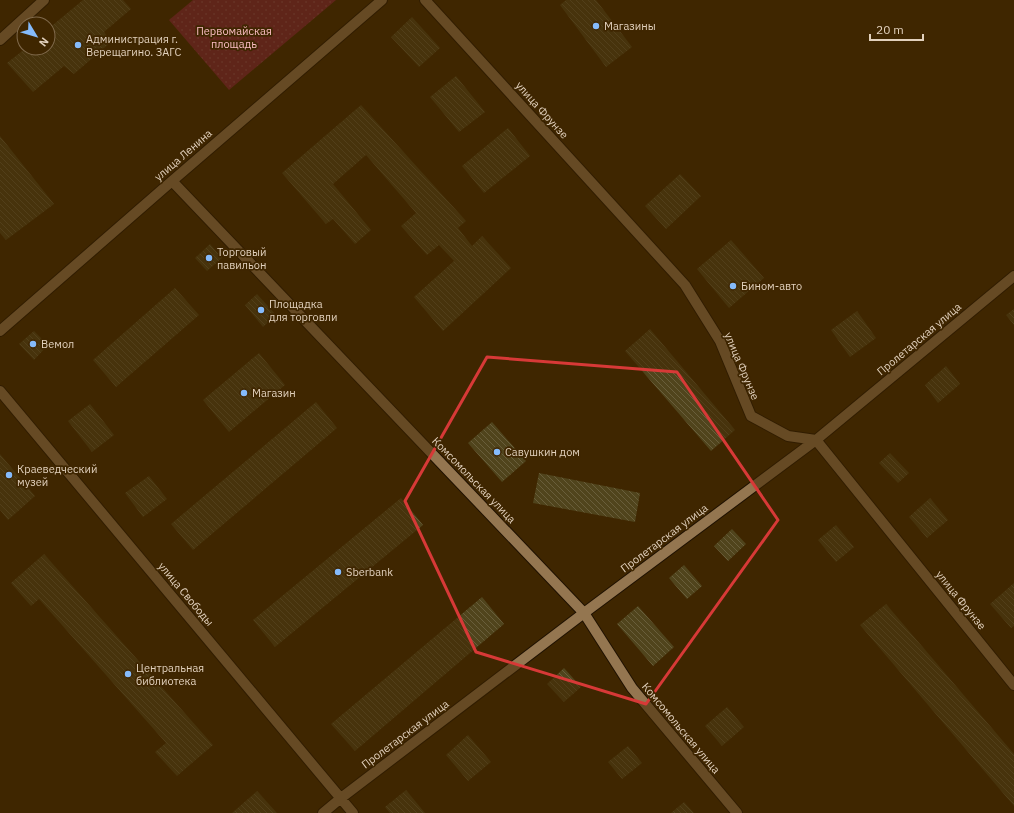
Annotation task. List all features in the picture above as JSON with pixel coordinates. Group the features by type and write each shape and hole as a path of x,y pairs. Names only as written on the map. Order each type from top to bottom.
{"street":[{"path":"0,40 44,0"},
{"name":"улица Ленина","path":"0,331 172,180 382,0"},
{"name":"улица Фрунзе","path":"425,0 685,285 720,341 751,416 788,436 816,440 1014,685"},
{"name":"Комсомольская улица","path":"172,180 584,613 632,688 737,813"},
{"name":"Пролетарская улица","path":"323,813 584,613 816,440 1014,276"},
{"name":"улица Свободы","path":"0,391 353,813"}],"highlighted area":[{"path":"487,357 677,372 778,520 646,704 476,652 405,501"}],"green space":[{"name":"Первомайская площадь","path":"193,0 336,0 229,90 169,20"}],"building":[{"name":"Администрация г. Верещагино. ЗАГС","path":"83,0 123,0 131,9 104,32 111,42 74,74 64,66 33,92 7,63 16,56 56,56 56,22"},
{"name":"Магазины","path":"566,0 596,0 632,47 606,67 560,5"},
{"path":"412,17 440,48 419,67 391,37"},
{"path":"456,76 485,112 459,132 430,97"},
{"path":"361,105 466,221 458,228 472,246 482,236 511,268 443,331 414,297 454,261 439,245 427,255 401,226 416,213 366,155 333,184 371,230 355,244 333,219 326,224 282,173"},
{"path":"508,128 530,156 484,193 462,166"},
{"path":"0,136 54,204 6,240 0,233"},
{"path":"680,174 701,196 666,229 645,206"},
{"path":"731,240 764,278 729,308 697,269"},
{"name":"Торговый павильон","path":"210,244 222,258 207,271 195,258"},
{"path":"175,288 199,315 116,387 93,360"},
{"name":"Площадка для торговли","path":"257,294 276,315 263,327 245,305"},
{"path":"1014,309 1014,325 1006,315"},
{"path":"857,311 876,338 850,357 831,330"},
{"path":"650,329 735,430 711,451 625,351"},
{"path":"34,331 48,345 34,360 19,344"},
{"name":"Магазин","path":"259,353 285,385 229,432 203,400"},
{"path":"946,366 960,384 938,403 925,385"},
{"path":"316,402 337,428 193,550 171,524"},
{"path":"90,404 114,435 92,452 68,421"},
{"name":"Савушкин дом","path":"492,422 526,461 502,482 468,443"},
{"path":"890,453 909,473 898,483 879,463"},
{"name":"Краеведческий музей","path":"0,454 35,496 8,520 0,510"},
{"path":"539,473 640,493 635,522 533,503"},
{"path":"149,476 167,499 143,517 125,493"},
{"path":"401,498 423,525 275,647 253,620"},
{"path":"930,498 948,520 927,538 909,517"},
{"path":"836,525 854,547 836,562 818,540"},
{"path":"732,529 746,544 728,561 714,546"},
{"name":"Центральная библиотека","path":"44,554 213,745 177,776 155,752 166,743 39,599 31,606 11,583"},
{"path":"684,565 702,586 687,599 669,578"},
{"path":"1014,583 1014,626 1011,628 990,604"},
{"path":"482,597 504,624 355,751 331,724"},
{"path":"886,604 1014,754 1014,806 860,625"},
{"path":"638,606 674,647 653,666 617,624"},
{"path":"564,668 581,687 564,702 547,684"},
{"path":"727,707 744,727 722,746 705,726"},
{"path":"468,735 491,762 468,781 446,755"},
{"path":"628,746 642,763 622,779 608,762"},
{"path":"406,790 425,813 390,813 385,807"},
{"path":"257,791 277,813 232,813"},
{"path":"684,802 694,813 671,813"}],"place":[{"name":"Магазины","path":"596,26"},
{"name":"Администрация г. Верещагино. ЗАГС","path":"78,45"},
{"name":"Торговый павильон","path":"209,258"},
{"name":"Бином-авто","path":"733,286"},
{"name":"Площадка для торговли","path":"261,310"},
{"name":"Вемол","path":"33,344"},
{"name":"Магазин","path":"244,393"},
{"name":"Савушкин дом","path":"497,452"},
{"name":"Краеведческий музей","path":"9,475"},
{"name":"Sberbank","path":"338,572"},
{"name":"Центральная библиотека","path":"128,674"}]}
